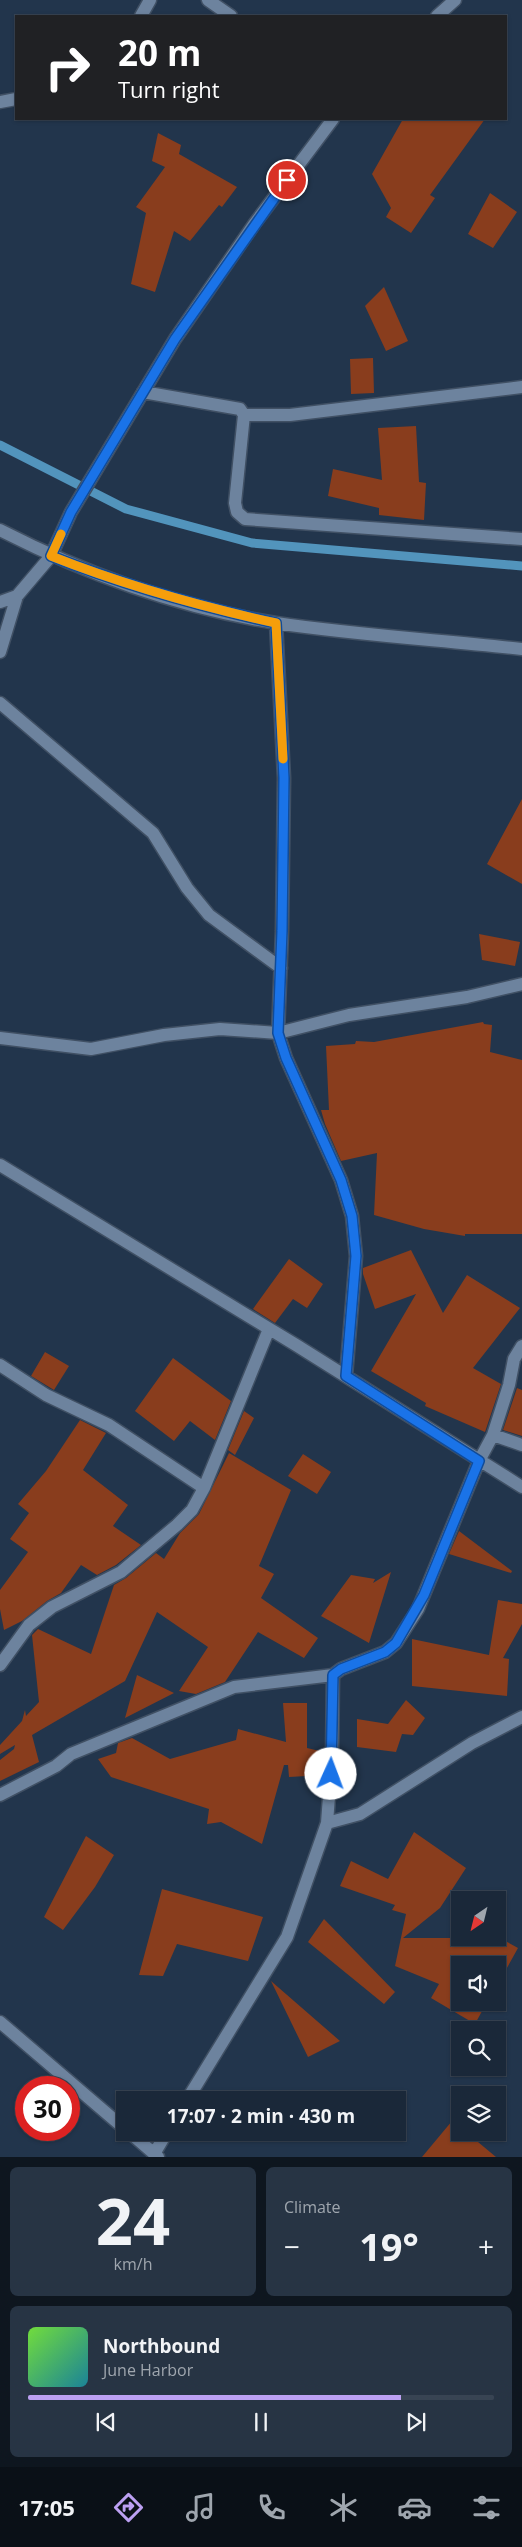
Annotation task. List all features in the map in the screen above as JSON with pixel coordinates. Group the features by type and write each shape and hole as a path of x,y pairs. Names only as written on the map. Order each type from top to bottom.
{"street":[{"path":"142,15 150,0"},
{"path":"208,0 230,15"},
{"path":"438,15 455,0"},
{"path":"0,102 15,99"},
{"path":"0,652 17,596 51,556 71,512 175,339 255,223 332,120"},
{"path":"244,415 290,415 522,388"},
{"path":"143,392 240,409 244,415 235,503 236,512 244,519 522,539"},
{"path":"0,530 51,556 127,585 206,608 276,623 522,649"},
{"path":"0,602 17,596"},
{"path":"276,623 284,778 278,1033 293,1075 341,1180 352,1216 356,1256 346,1376"},
{"path":"0,703 153,833 186,888 209,915 281,968"},
{"path":"0,1038 91,1049 164,1035 220,1030 278,1033 349,1015 466,997 522,984"},
{"path":"0,1165 346,1376 522,1487"},
{"path":"0,1666 15,1641 29,1625 52,1607 121,1572 192,1510 204,1488 269,1329"},
{"path":"0,1795 56,1766 71,1754 234,1686 333,1675 341,1669 385,1652 396,1643 424,1595 479,1461 493,1434 509,1385 514,1359 522,1346"},
{"path":"0,1365 46,1395 109,1425 204,1488"},
{"path":"493,1434 522,1444"},
{"path":"193,2091 287,1937 327,1823 332,1757 333,1675"},
{"path":"327,1823 360,1814 472,1743 522,1717"},
{"path":"0,2022 116,2121"},
{"path":"140,2141 156,2155 163,2141"}],"building":[{"path":"402,120 484,120 430,195 435,198 411,233 386,217 391,208 372,174"},
{"path":"158,133 181,145 179,154 237,187 222,207 219,205 190,241 174,231 155,292 131,284 146,213 136,207 165,167 152,161"},
{"path":"490,193 517,212 493,248 468,234"},
{"path":"384,287 408,341 386,351 365,306"},
{"path":"373,358 374,393 351,394 350,359"},
{"path":"416,426 419,482 426,483 424,520 379,515 379,508 328,496 333,469 382,480 378,428"},
{"path":"522,799 522,884 487,864"},
{"path":"479,934 520,942 515,966 482,960"},
{"path":"483,1022 484,1024 492,1025 490,1052 522,1060 522,1234 465,1234 465,1236 424,1229 374,1215 377,1153 341,1161 321,1110 329,1110 326,1046 355,1044 356,1041 374,1042"},
{"path":"411,1250 443,1313 467,1275 520,1308 473,1368 501,1384 485,1432 425,1406 426,1403 371,1371 416,1294 375,1309 363,1274 363,1268"},
{"path":"289,1259 323,1284 307,1308 293,1299 275,1323 253,1309"},
{"path":"45,1352 69,1366 54,1390 31,1376"},
{"path":"173,1358 231,1401 215,1440 190,1421 174,1441 135,1411"},
{"path":"517,1388 522,1390 522,1436 503,1430"},
{"path":"244,1411 254,1418 235,1455 228,1450"},
{"path":"80,1420 106,1433 83,1470 128,1505 113,1526 141,1545 116,1565 97,1575 81,1565 61,1593 47,1601 22,1621 4,1630 0,1609 0,1590 28,1552 10,1539 29,1513 18,1504 46,1471"},
{"path":"229,1453 291,1490 259,1566 274,1574 261,1598 318,1638 304,1658 258,1632 225,1682 196,1694 179,1691 208,1647 157,1612 125,1681 32,1735 39,1762 0,1781 0,1760 14,1749 15,1745 0,1754 0,1745 22,1721 25,1710 26,1716 39,1702 32,1635 38,1629 91,1654 114,1585 126,1578 156,1553 164,1559 180,1533 199,1514"},
{"path":"303,1454 331,1472 317,1494 288,1476"},
{"path":"459,1531 512,1571 511,1573 449,1554"},
{"path":"391,1572 369,1643 321,1616 351,1575 375,1579 373,1583"},
{"path":"498,1600 522,1604 522,1624 503,1658 509,1659 507,1696 412,1686 412,1639 489,1655"},
{"path":"137,1675 174,1693 125,1718"},
{"path":"406,1700 425,1718 413,1735 402,1734 396,1752 357,1747 357,1719 388,1724"},
{"path":"283,1703 307,1703 307,1748 324,1752 323,1770 307,1768 307,1776 289,1777 288,1765 284,1765 262,1844 221,1822 207,1824 209,1809 111,1777 98,1759 116,1753 118,1743 132,1738 170,1759 236,1740 238,1729 286,1742"},
{"path":"414,1832 466,1868 440,1908 403,1938 451,1938 451,1946 506,1946 506,1941 518,1948 506,1970 506,1956 451,1956 451,2010 431,1998 439,1984 395,1966 406,1914 392,1910 395,1905 340,1886 351,1861 388,1879"},
{"path":"86,1836 114,1855 95,1887 63,1930 44,1917"},
{"path":"162,1889 263,1917 248,1961 177,1944 163,1976 139,1975"},
{"path":"324,1919 395,1992 384,2004 308,1942"},
{"path":"271,1981 340,2041 308,2057"},
{"path":"453,2011 482,2011 477,2021 470,2021"},
{"path":"451,2122 451,2141 477,2141 496,2157 422,2157"}],"waterway":[{"path":"0,445 126,509 252,543 522,566"}],"slow traffic":[{"path":"61,534 51,556 118,582 206,608 276,623 283,759"}],"route":[{"path":"287,180 175,339 71,512 51,556 118,582 206,608 276,623 284,778 282,931 278,1033 304,1101 341,1180 352,1216 356,1256 346,1376 479,1461 418,1609 396,1643 385,1652 341,1669 333,1675 331,1774"}]}
